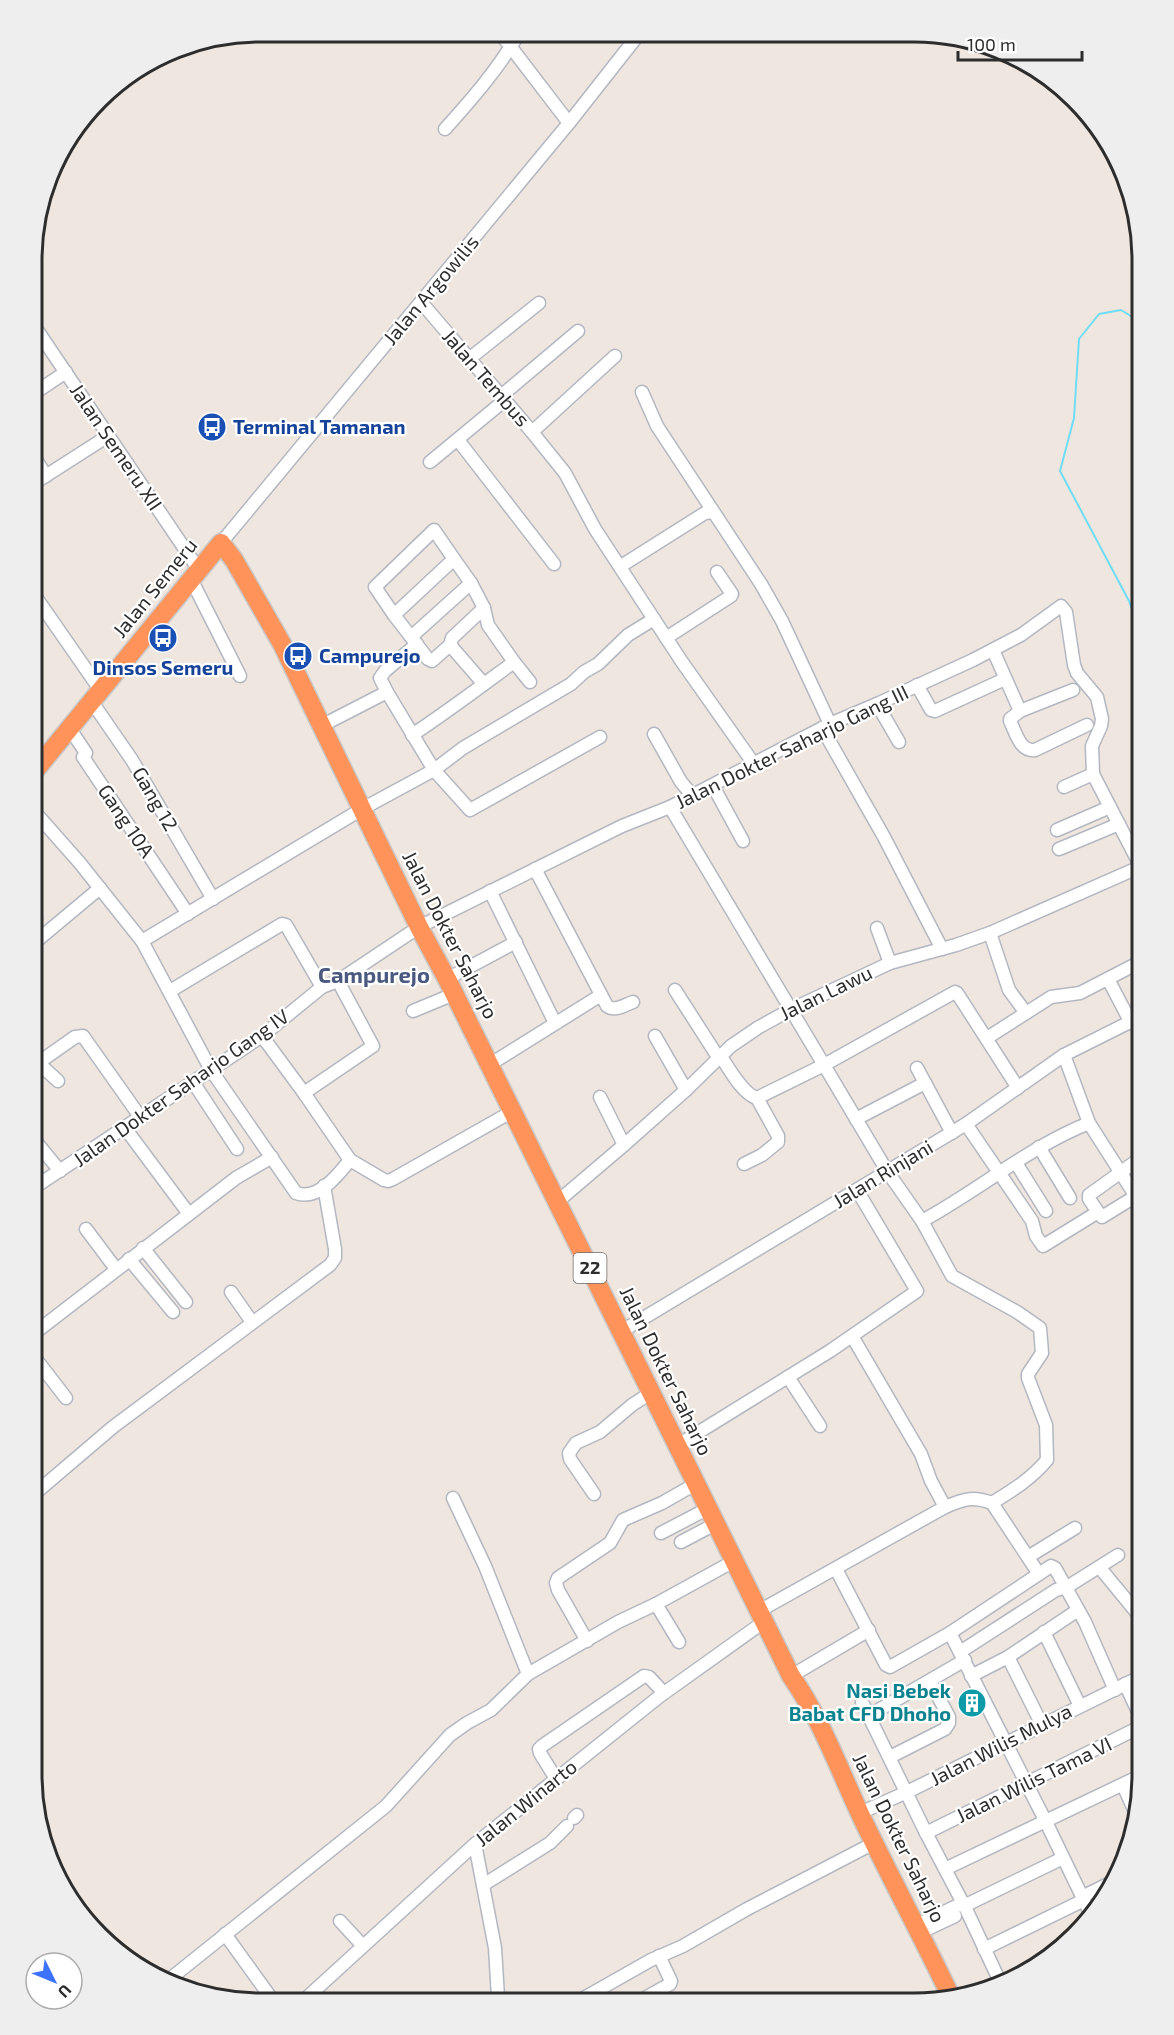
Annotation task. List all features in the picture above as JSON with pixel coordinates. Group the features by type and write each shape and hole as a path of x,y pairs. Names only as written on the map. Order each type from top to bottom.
{"highway":[{"name":"Jalan Semeru","path":"42,762 221,543"},
{"name":"Jalan Dokter Saharjo","path":"221,543 234,560 282,644 419,927 451,986 791,1676 815,1715 874,1843 948,1990"}],"street":[{"path":"507,42 569,123"},
{"path":"445,129 472,99 514,42"},
{"name":"Jalan Argowilis","path":"221,543 569,123 630,42"},
{"name":"Jalan Tembus","path":"421,302 565,473 595,530 666,638 754,764"},
{"path":"469,359 539,303"},
{"path":"430,462 458,440 578,331"},
{"name":"Jalan Semeru XII","path":"42,337 195,574 240,676"},
{"path":"532,432 615,356"},
{"path":"42,388 66,372"},
{"path":"642,392 657,426 761,584 782,621 826,726 942,949"},
{"path":"42,478 108,436"},
{"path":"458,440 554,564"},
{"path":"42,470 46,476"},
{"path":"621,567 705,513 712,512"},
{"path":"484,608 452,638 450,645 432,661 414,641 375,587 434,530 471,583 484,608 488,625 531,682"},
{"path":"394,615 454,559"},
{"path":"666,638 731,596 732,594 717,572"},
{"path":"471,583 385,670 380,678 434,770 467,809 473,810 600,736"},
{"name":"Jalan Dokter Saharjo Gang III","path":"419,927 622,826 693,796 826,726 993,650 1021,635 1061,606 1064,608 1074,665 1077,673 1097,697 1102,719 1092,746 1093,774"},
{"name":"Gang 12","path":"42,608 96,696 213,899"},
{"path":"142,941 362,809 434,770 463,748 571,684 584,672 598,664 628,635 654,619"},
{"path":"450,645 483,683"},
{"path":"993,650 1020,711"},
{"path":"412,735 453,708 483,683 514,662"},
{"path":"917,685 931,710 935,711 1005,679"},
{"path":"1073,690 1020,711 1010,718 1010,722 1024,748 1028,751 1035,750 1087,725"},
{"path":"321,726 387,692"},
{"path":"877,704 899,742"},
{"name":"Gang 10A","path":"70,729 86,753 83,757 188,914"},
{"path":"654,734 681,782 693,796"},
{"path":"1064,788 1093,774 1132,848"},
{"path":"713,786 743,841"},
{"path":"670,807 856,1119 922,1221 952,1276 1024,1317 1040,1329 1042,1353 1028,1374 1028,1378 1046,1425 1047,1460 1024,1483 992,1503 1039,1574"},
{"path":"1057,830 1110,807"},
{"path":"42,820 79,862 142,941 211,1070 296,1193 303,1195 317,1191 336,1177 350,1160"},
{"path":"1059,849 1119,824"},
{"path":"535,869 607,1006 611,1009 633,1002"},
{"name":"Jalan Lawu","path":"557,1202 686,1090 719,1056 759,1027 890,963 990,933 1132,871"},
{"path":"42,936 100,888"},
{"path":"490,891 555,1023"},
{"path":"170,991 282,924 286,925 322,987"},
{"name":"Jalan Dokter Saharjo Gang IV","path":"42,1183 262,1036 322,987 338,981 419,927"},
{"path":"877,928 890,963"},
{"path":"990,933 1010,990 1026,1013"},
{"path":"413,1011 516,942"},
{"path":"987,1038 1051,997 1080,993 1132,966"},
{"path":"1108,979 1132,1012"},
{"path":"304,1093 373,1046 338,981"},
{"path":"675,990 744,1090 757,1098 778,1136 778,1142 762,1155 744,1164"},
{"path":"757,1098 824,1065 953,992 957,993 1018,1088"},
{"path":"489,1065 601,995"},
{"name":"Jalan Rinjani","path":"622,1331 952,1133 1064,1055 1132,1021"},
{"path":"42,1056 75,1037 83,1036 141,1118"},
{"path":"262,1036 350,1160 388,1181 513,1112"},
{"path":"655,1036 686,1090"},
{"path":"1064,1055 1089,1123 1132,1190"},
{"path":"42,1066 58,1081"},
{"path":"917,1068 952,1133"},
{"path":"193,1082 237,1149"},
{"path":"856,1119 925,1083"},
{"path":"600,1097 624,1145"},
{"path":"922,1221 1039,1147 1089,1123"},
{"path":"966,1124 1032,1221 1036,1236 1043,1246 1098,1212"},
{"path":"125,1128 189,1214"},
{"path":"1039,1147 1070,1198"},
{"path":"42,1149 60,1171"},
{"path":"42,1326 236,1178 272,1157"},
{"path":"1016,1163 1046,1211"},
{"path":"1132,1163 1089,1194 1089,1199 1102,1218 1132,1204"},
{"path":"42,1487 113,1426 330,1265 335,1258 335,1249 324,1186"},
{"path":"678,1445 852,1336 917,1291 857,1190"},
{"path":"86,1229 116,1269"},
{"path":"143,1248 186,1302"},
{"path":"129,1259 173,1312"},
{"path":"231,1292 252,1322"},
{"path":"852,1336 921,1454 931,1481 945,1508"},
{"path":"42,1367 66,1398"},
{"path":"788,1377 820,1426"},
{"path":"594,1494 570,1459 569,1453 572,1447 600,1432 632,1405 652,1392"},
{"path":"587,1641 558,1590 556,1583 558,1578 610,1543 623,1520 662,1503 697,1483"},
{"path":"453,1498 485,1566 528,1674"},
{"name":"Jalan Winarto","path":"312,1993 475,1844 762,1616 836,1569 945,1508 962,1500 977,1498 992,1503"},
{"path":"661,1533 713,1515"},
{"path":"681,1542 713,1515"},
{"path":"1028,1557 1075,1528"},
{"path":"870,1715 930,1681 1056,1590 1067,1587 1118,1555"},
{"path":"175,1975 386,1806 450,1735 491,1710 528,1674 618,1622 734,1561"},
{"path":"836,1569 886,1665 891,1667 950,1633 1054,1566 1132,1705"},
{"path":"1100,1568 1132,1607"},
{"path":"656,1604 679,1642"},
{"path":"971,1676 1008,1657 1078,1610"},
{"path":"791,1676 868,1630"},
{"path":"1044,1632 1080,1706"},
{"path":"950,1633 1087,1907"},
{"path":"1008,1657 1042,1725"},
{"path":"556,1779 540,1753 539,1749 542,1746 644,1676 649,1677 664,1693"},
{"path":"890,1756 945,1729 949,1724 949,1717 930,1681"},
{"name":"Jalan Wilis Mulya","path":"860,1813 908,1792 1132,1681"},
{"path":"862,1702 908,1792 926,1833 966,1905 997,1976"},
{"name":"Jalan Wilis Tama VI","path":"926,1833 1132,1731"},
{"path":"945,1869 1132,1780"},
{"path":"1123,1785 1130,1801"},
{"path":"483,1885 550,1843 573,1820"},
{"path":"591,1993 874,1843"},
{"path":"475,1844 495,1948 498,1993"},
{"path":"919,1929 1063,1857"},
{"path":"984,1949 1100,1889"},
{"path":"340,1920 363,1946"},
{"path":"225,1934 268,1993"},
{"path":"654,1993 670,1984 659,1956"}],"waterway":[{"path":"1132,317 1121,310 1099,314 1079,339 1074,418 1060,471 1132,609"}],"place":[{"name":"Terminal Tamanan","path":"212,427"},
{"name":"Dinsos Semeru","path":"163,638"},
{"name":"Campurejo","path":"298,656"},
{"name":"Nasi Bebek Babat CFD Dhoho","path":"972,1703"}],"district":[{"name":"Campurejo","path":"374,975"}]}
